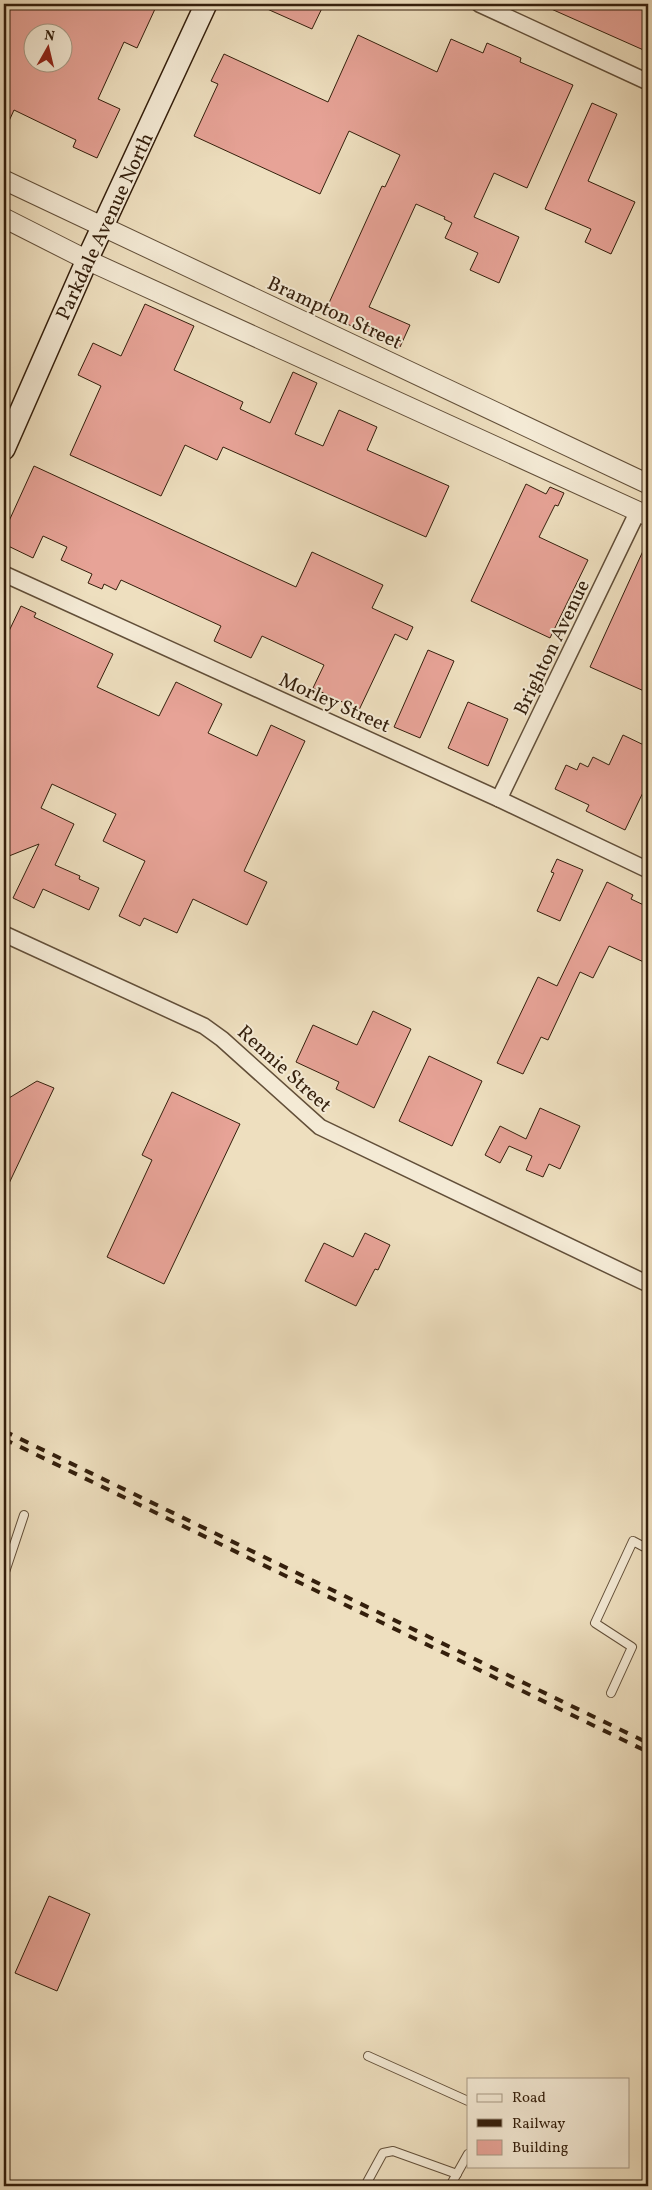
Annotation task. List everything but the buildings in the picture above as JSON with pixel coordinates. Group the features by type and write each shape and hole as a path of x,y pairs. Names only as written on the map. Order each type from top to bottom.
{"main road":[{"name":"Parkdale Avenue North","path":"4,449 87,260 206,4"}],"street":[{"path":"479,4 648,82"},
{"name":"Brampton Street","path":"4,180 648,484"},
{"path":"4,218 87,260 643,514"},
{"name":"Brighton Avenue","path":"499,799 643,514"},
{"name":"Morley Street","path":"4,574 499,799 648,870"},
{"name":"Rennie Street","path":"4,934 204,1026 222,1039 320,1128 648,1284"}],"lane":[{"path":"4,1574 24,1515"},
{"path":"611,1693 632,1647 595,1623 633,1541 648,1549"},
{"path":"368,2056 467,2101"},
{"path":"366,2186 384,2154 393,2151 457,2174"},
{"path":"450,2186 467,2156"}],"railway":[{"path":"4,1431 648,1743"},
{"path":"4,1439 648,1752"}]}
